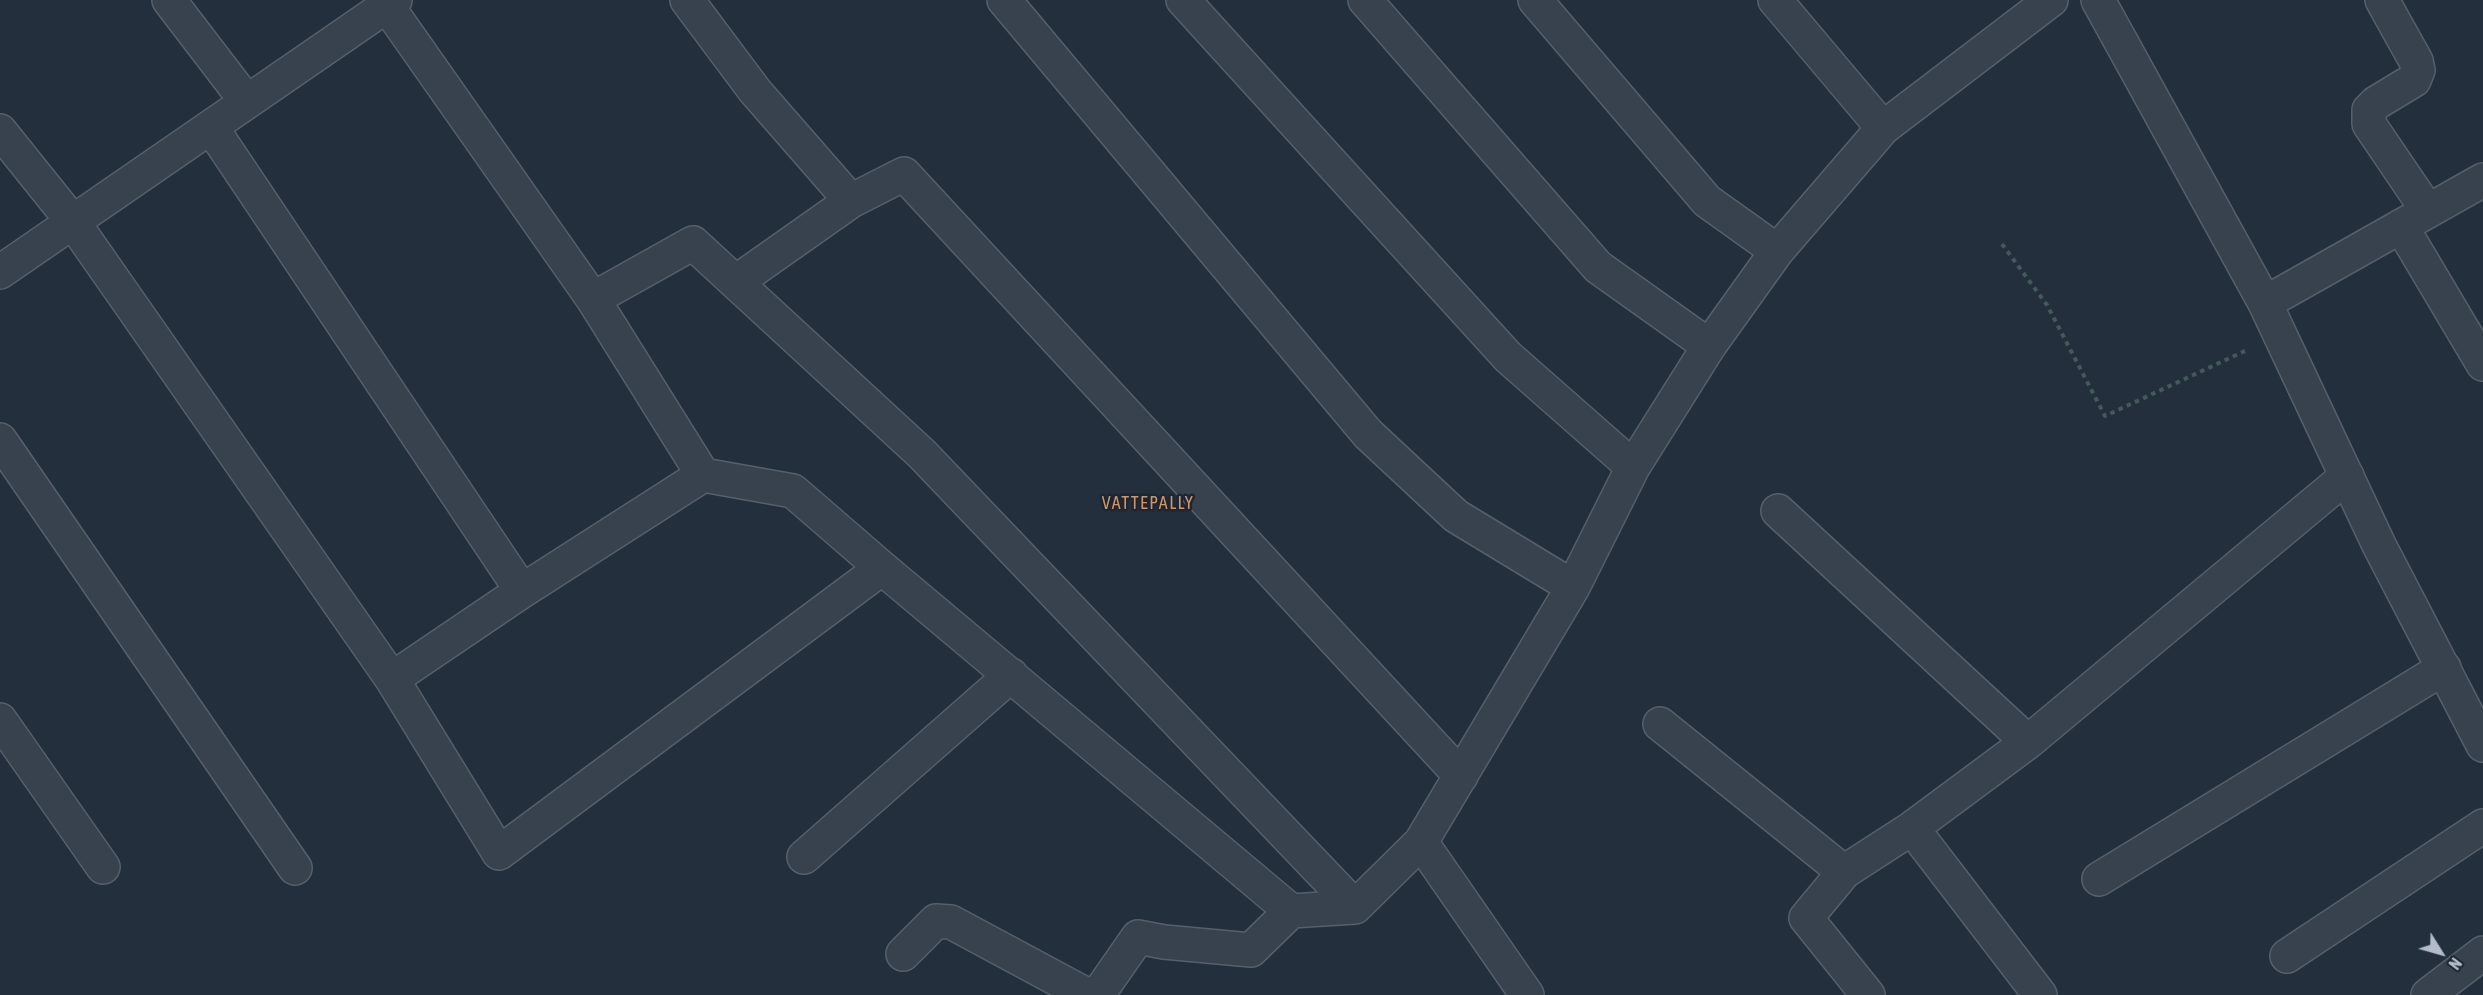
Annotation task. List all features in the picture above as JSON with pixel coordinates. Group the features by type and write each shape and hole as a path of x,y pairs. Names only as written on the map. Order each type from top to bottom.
{"street":[{"path":"169,0 247,102"},
{"path":"687,0 755,91 851,201"},
{"path":"1004,0 1368,434 1456,516 1573,587"},
{"path":"1183,0 1508,357 1633,467"},
{"path":"1365,0 1598,267 1709,346"},
{"path":"1535,0 1707,201 1777,251"},
{"path":"1775,0 1884,128"},
{"path":"903,954 936,921 951,922 1085,994 1100,993 1138,937 1164,942 1251,950 1291,911 1354,907 1421,842 1573,587 1633,467 1709,346 1777,251 1884,128 2051,0"},
{"path":"2098,0 2265,303 2379,545 2483,745"},
{"path":"2382,0 2416,61 2418,70 2414,80 2376,103 2369,110 2369,124 2483,364"},
{"path":"0,272 388,2 592,299 704,475"},
{"path":"211,127 522,591"},
{"path":"0,131 73,222 392,679 499,853 882,568"},
{"path":"736,282 851,201 904,174 1461,776"},
{"path":"2265,303 2483,180"},
{"path":"592,299 693,243 922,454 1354,907"},
{"path":"0,440 295,868"},
{"path":"392,679 522,591 704,475 793,491 1291,911"},
{"path":"1868,995 1806,918 1844,872 1912,828 2028,742 2347,476"},
{"path":"1778,511 2028,742"},
{"path":"2099,879 2444,668"},
{"path":"804,856 1011,675"},
{"path":"0,720 103,867"},
{"path":"1660,724 1844,872"},
{"path":"2287,956 2483,826"},
{"path":"1912,828 2040,995"},
{"path":"1421,842 1527,995"},
{"path":"2428,995 2483,953"}],"path":[{"path":"2002,244 2047,305 2104,416 2280,334"}],"district":[{"name":"VATTEPALLY","path":"1148,503"}]}
